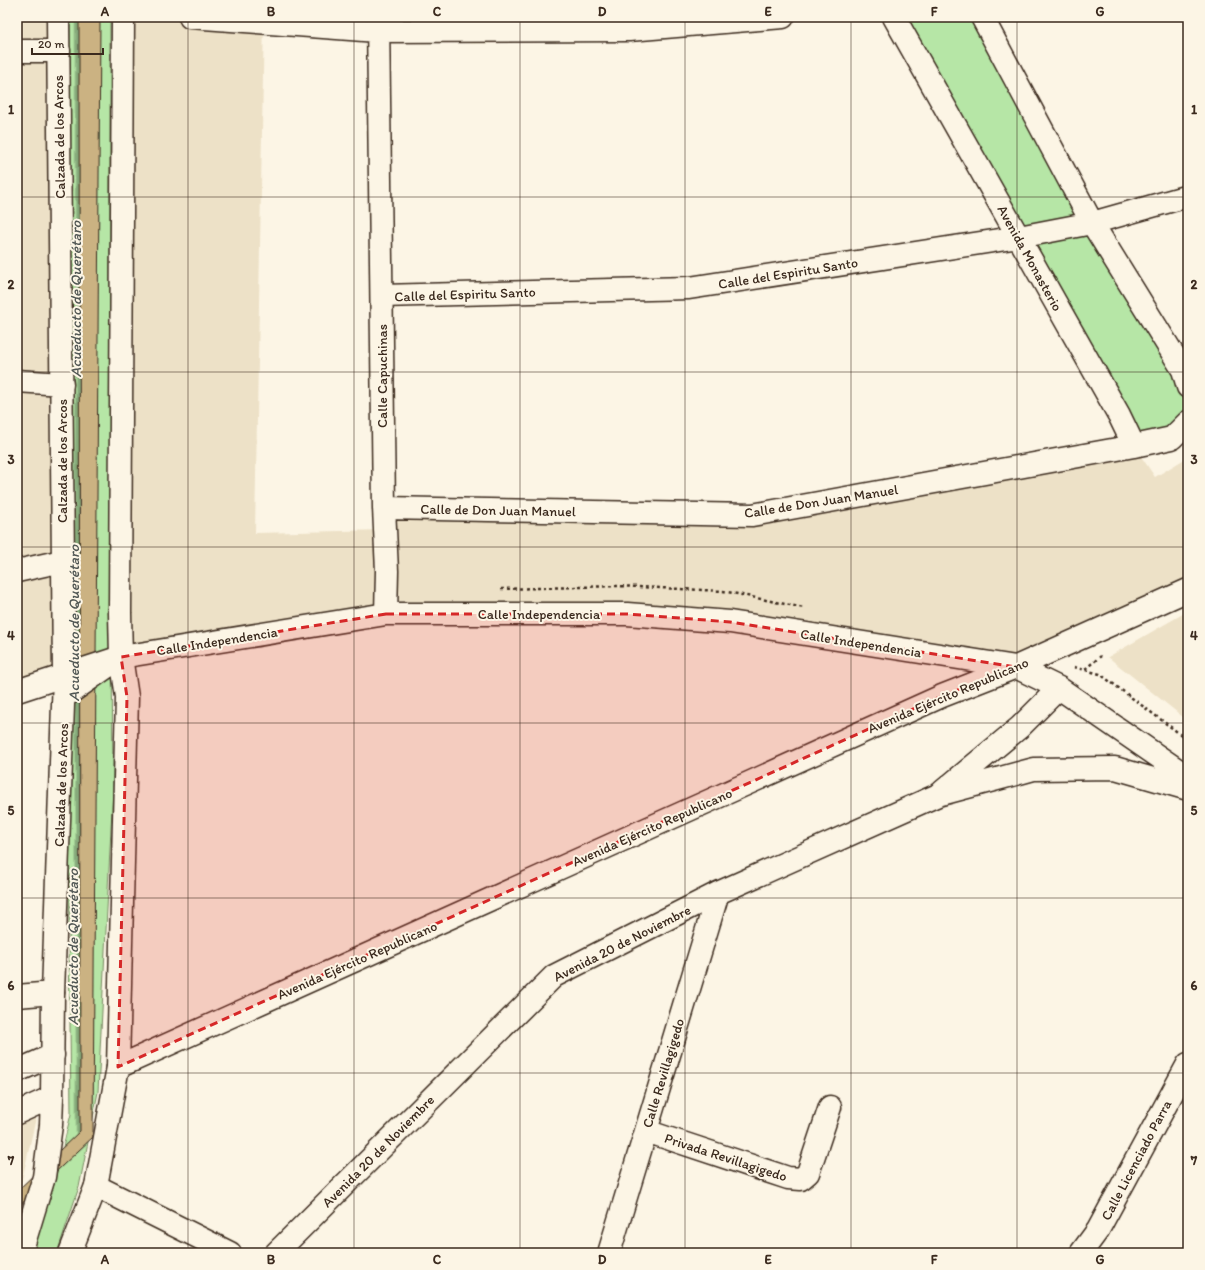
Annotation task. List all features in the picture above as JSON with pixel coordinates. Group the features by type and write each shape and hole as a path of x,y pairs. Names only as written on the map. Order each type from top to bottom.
{"street":[{"name":"Calzada de los Arcos","path":"21,1253 44,1177 51,1126 52,1097 53,993 64,687 58,17"},
{"path":"70,1253 96,1186 118,1068 127,697 121,657 122,17"},
{"path":"190,17 378,24 629,30 783,17"},
{"name":"Avenida Monasterio","path":"894,17 1119,415 1134,446"},
{"path":"982,17 1092,223 1183,370 1188,387"},
{"name":"Calle Capuchinas","path":"378,24 384,508 387,571 386,614"},
{"path":"17,50 59,51"},
{"name":"Calle del Espiritu Santo","path":"382,296 689,288 1019,237 1092,223 1188,196"},
{"path":"17,381 62,384"},
{"path":"1134,446 1172,438 1188,422"},
{"name":"Calle de Don Juan Manuel","path":"384,508 752,515 1134,446"},
{"path":"17,571 62,561"},
{"name":"Avenida Ejército Republicano","path":"118,1068 942,696 1016,667 1188,590"},
{"name":"Calle Independencia","path":"121,657 386,614 627,614 730,622 1016,667"},
{"path":"17,691 64,687 121,657"},
{"path":"1016,667 1059,688 1188,777"},
{"name":"Avenida 20 de Noviembre","path":"938,795 1020,727 1059,688"},
{"name":"Avenida 20 de Noviembre","path":"276,1253 554,976 718,893 938,795 1034,768 1115,768 1188,789"},
{"name":"Calle Revillagigedo","path":"609,1253 718,893"},
{"path":"17,996 53,993"},
{"path":"17,1071 53,1055"},
{"name":"Calle Licenciado Parra","path":"1081,1253 1098,1230 1188,1064"},
{"path":"17,1113 52,1097"},
{"name":"Privada Revillagigedo","path":"646,1131 788,1178 801,1179 808,1172 830,1107"},
{"path":"96,1186 230,1253"}],"path":[{"path":"1070,666 1100,674 1188,740"}],"highlighted area":[{"path":"386,614 627,614 730,622 1016,667 942,696 118,1067 127,697 121,657"}],"shaded area":[{"path":"17,17 58,17 64,676 17,691"},
{"path":"123,17 264,17 255,533 384,530 384,508 752,515 1134,446 1155,477 1188,457 1188,590 1016,667 730,622 386,614 121,657"},
{"path":"1188,611 1188,721 1108,657"},
{"path":"38,1109 22,1180 17,1198 17,1118"}],"green space":[{"path":"70,17 110,17 110,333 113,788 98,1092 79,1187 57,1253 31,1253 53,1188 71,1114 69,932 71,545"},
{"path":"894,17 982,17 1188,387 1188,422 1134,446"}],"building":[{"path":"79,17 100,17 93,1137 17,1208 17,1191 80,1131"}],"water label":[{"name":"Acueducto de Querétaro","path":"76,299"},
{"name":"Acueducto de Querétaro","path":"74,623"},
{"name":"Acueducto de Querétaro","path":"73,947"}]}
